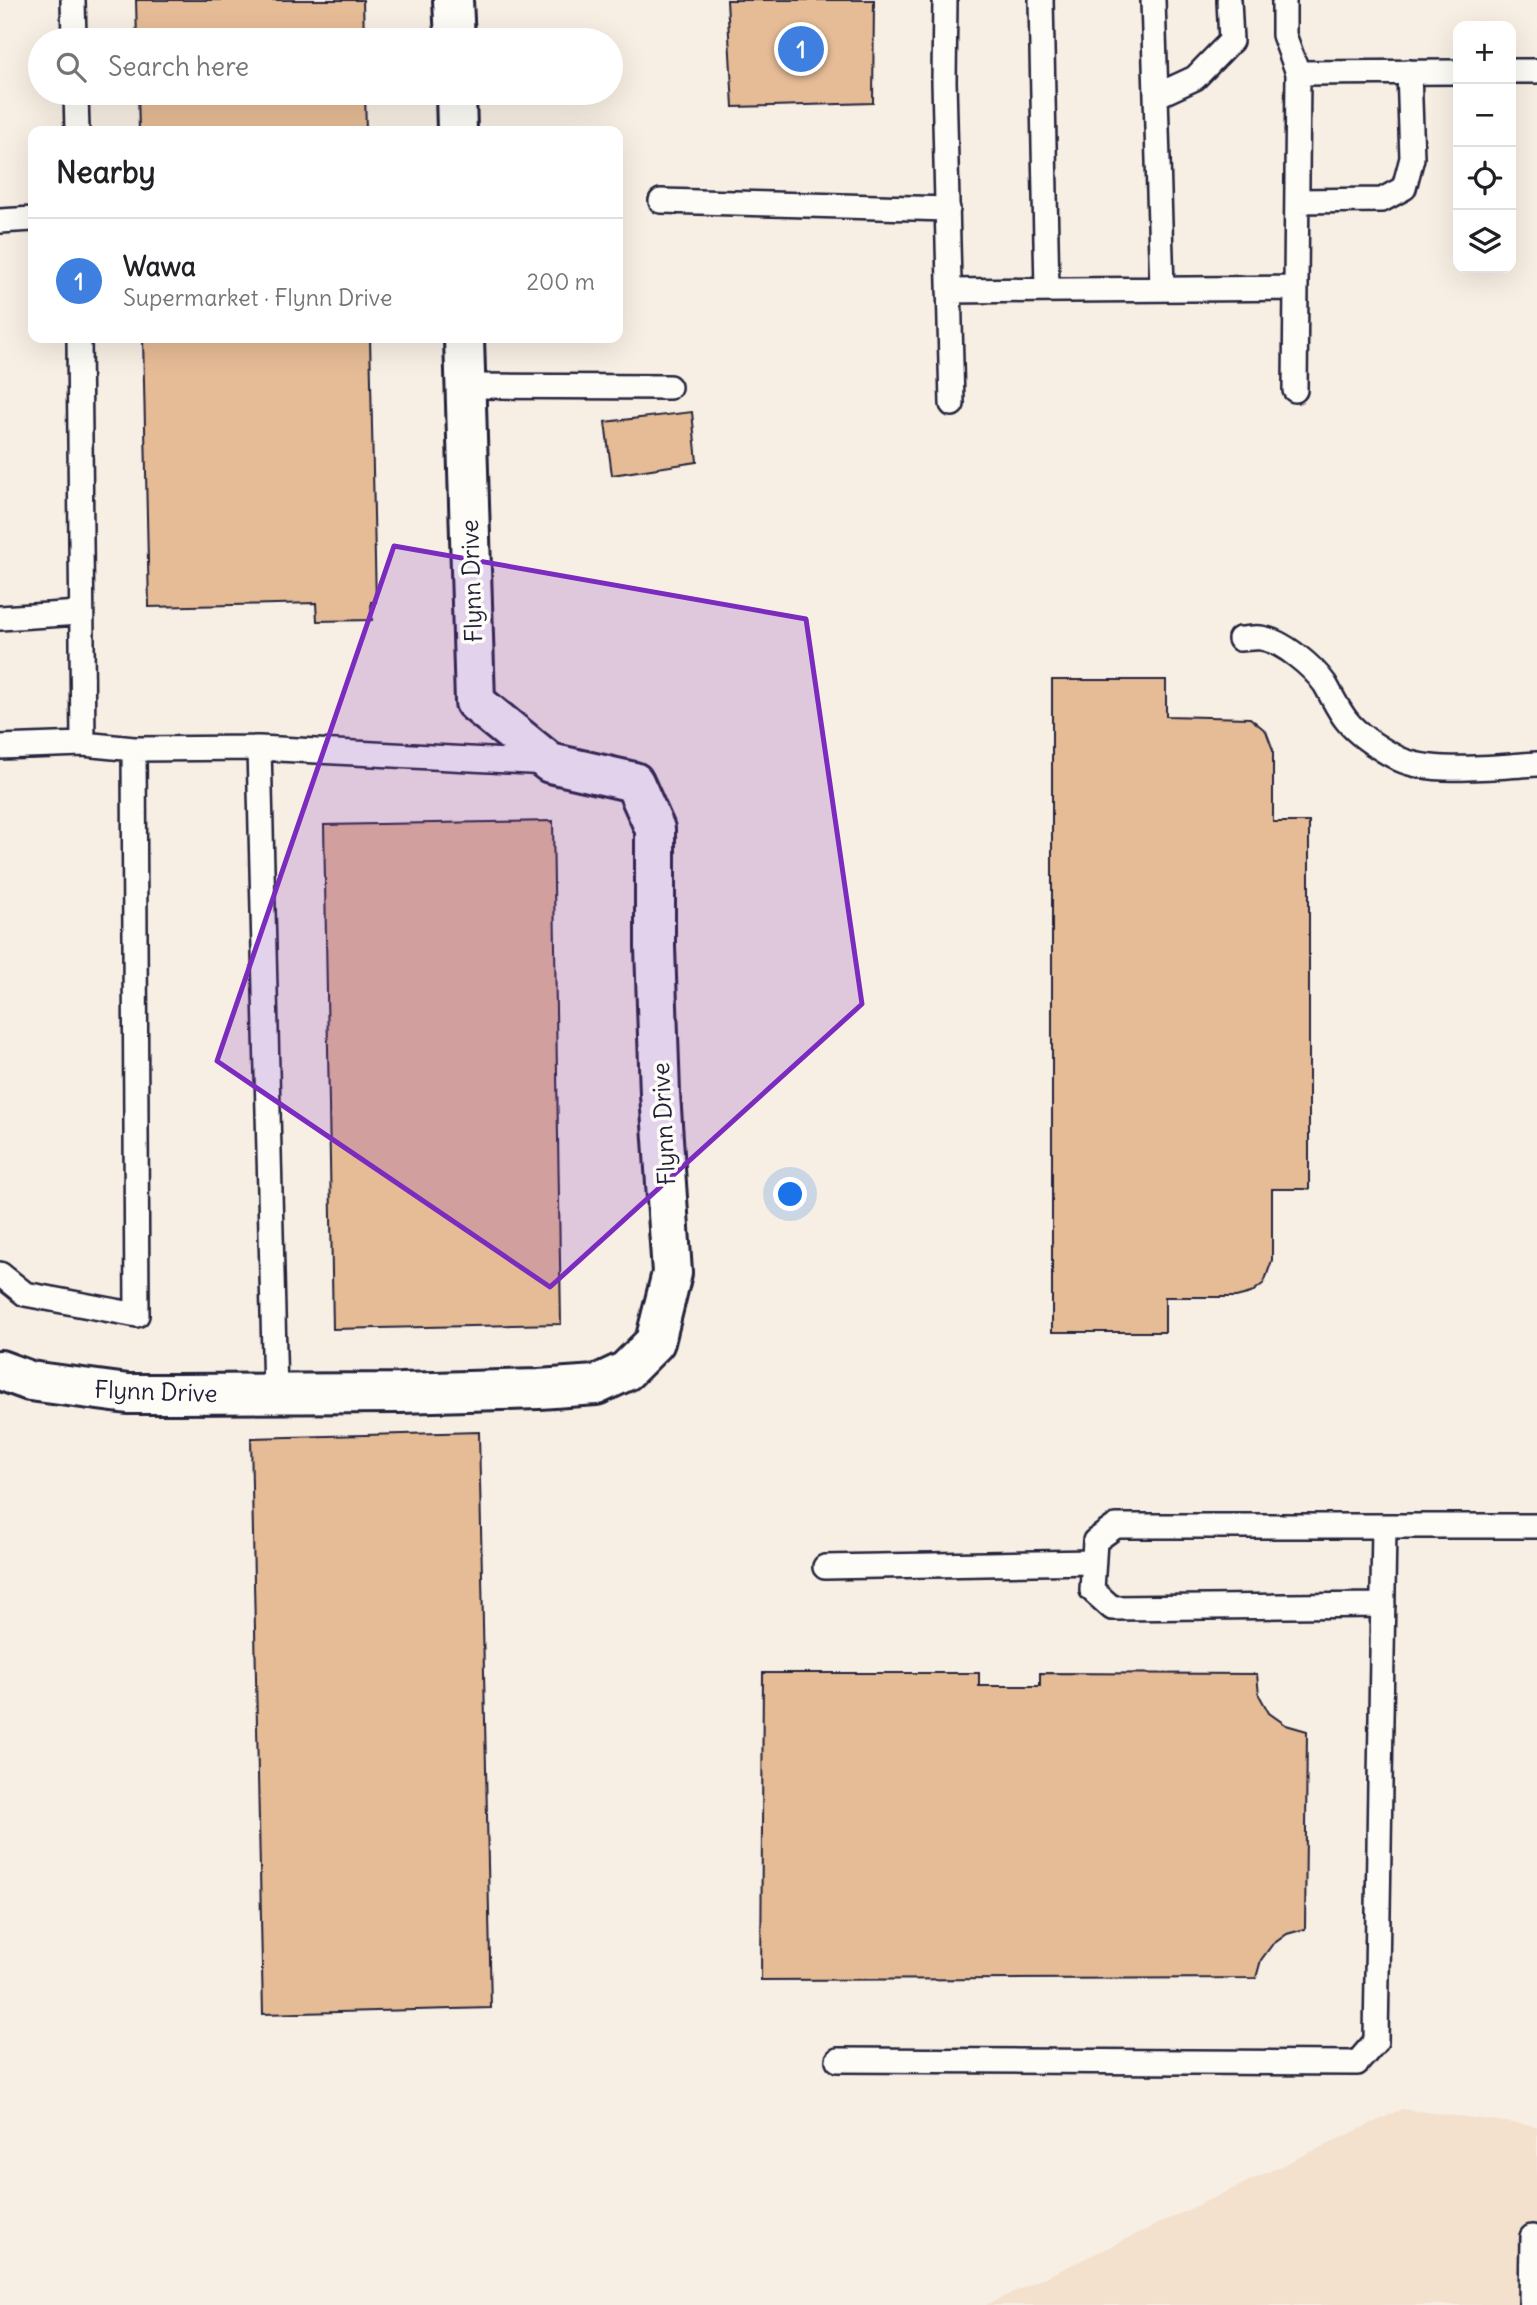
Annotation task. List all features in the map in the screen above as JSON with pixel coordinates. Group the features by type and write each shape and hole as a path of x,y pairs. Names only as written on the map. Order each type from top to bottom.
{"street":[{"path":"453,0 454,28"},
{"path":"456,105 457,126"},
{"name":"Flynn Drive","path":"0,1370 30,1381 128,1394 428,1392 596,1385 626,1371 655,1342 672,1273 660,1081 655,947 655,829 634,782 550,763 475,702 464,343"}],"lane":[{"path":"73,0 74,28"},
{"path":"945,0 944,81 952,404"},
{"path":"1041,0 1047,290"},
{"path":"1153,0 1163,288"},
{"path":"1156,96 1195,78 1231,41 1229,0"},
{"path":"1284,0 1284,36 1298,74 1295,390"},
{"path":"1516,71 1537,71"},
{"path":"1297,201 1382,200 1404,188 1412,158 1409,72"},
{"path":"1298,74 1453,72"},
{"path":"76,105 76,126"},
{"path":"661,201 947,209"},
{"path":"0,221 28,219"},
{"path":"949,291 1296,288"},
{"path":"79,343 83,744"},
{"path":"466,386 668,387"},
{"path":"0,618 80,613"},
{"path":"1240,639 1262,638 1283,647 1304,661 1324,683 1347,721 1361,734 1398,758 1419,766 1443,768 1537,764"},
{"path":"0,747 83,744 134,749 259,747 550,763"},
{"path":"259,747 275,1394"},
{"path":"0,1274 25,1294 137,1315 134,749"},
{"path":"1383,1605 1112,1608 1092,1590 1094,1541 1116,1526 1537,1526"},
{"path":"838,2060 1357,2063 1376,2041 1384,1526"},
{"path":"825,1567 1093,1562"},
{"path":"1531,2305 1532,2237"}],"highlighted area":[{"path":"394,546 806,619 862,1004 550,1287 217,1061"}],"shaded area":[{"path":"1402,2109 1537,2126 1537,2305 986,2305"}],"building":[{"path":"136,0 363,0 364,28 137,28"},
{"path":"727,0 874,0 873,103 733,107"},
{"path":"138,105 365,105 366,126 139,126"},
{"path":"143,343 370,343 376,602 371,602 372,620 317,621 316,603 149,607"},
{"path":"692,412 697,462 612,475 605,422"},
{"path":"1052,680 1166,680 1166,716 1250,718 1266,731 1273,750 1273,822 1309,822 1309,1189 1272,1189 1272,1260 1264,1283 1251,1293 1236,1297 1165,1297 1165,1332 1052,1332"},
{"path":"553,821 561,1324 333,1329 324,825"},
{"path":"479,1432 491,2008 263,2014 251,1438"},
{"path":"763,1673 979,1673 979,1686 1040,1686 1040,1673 1257,1674 1259,1695 1269,1713 1286,1725 1307,1731 1305,1929 1287,1934 1272,1945 1261,1960 1256,1978 761,1980"}],"place":[{"name":"Wawa","path":"801,49"}]}
